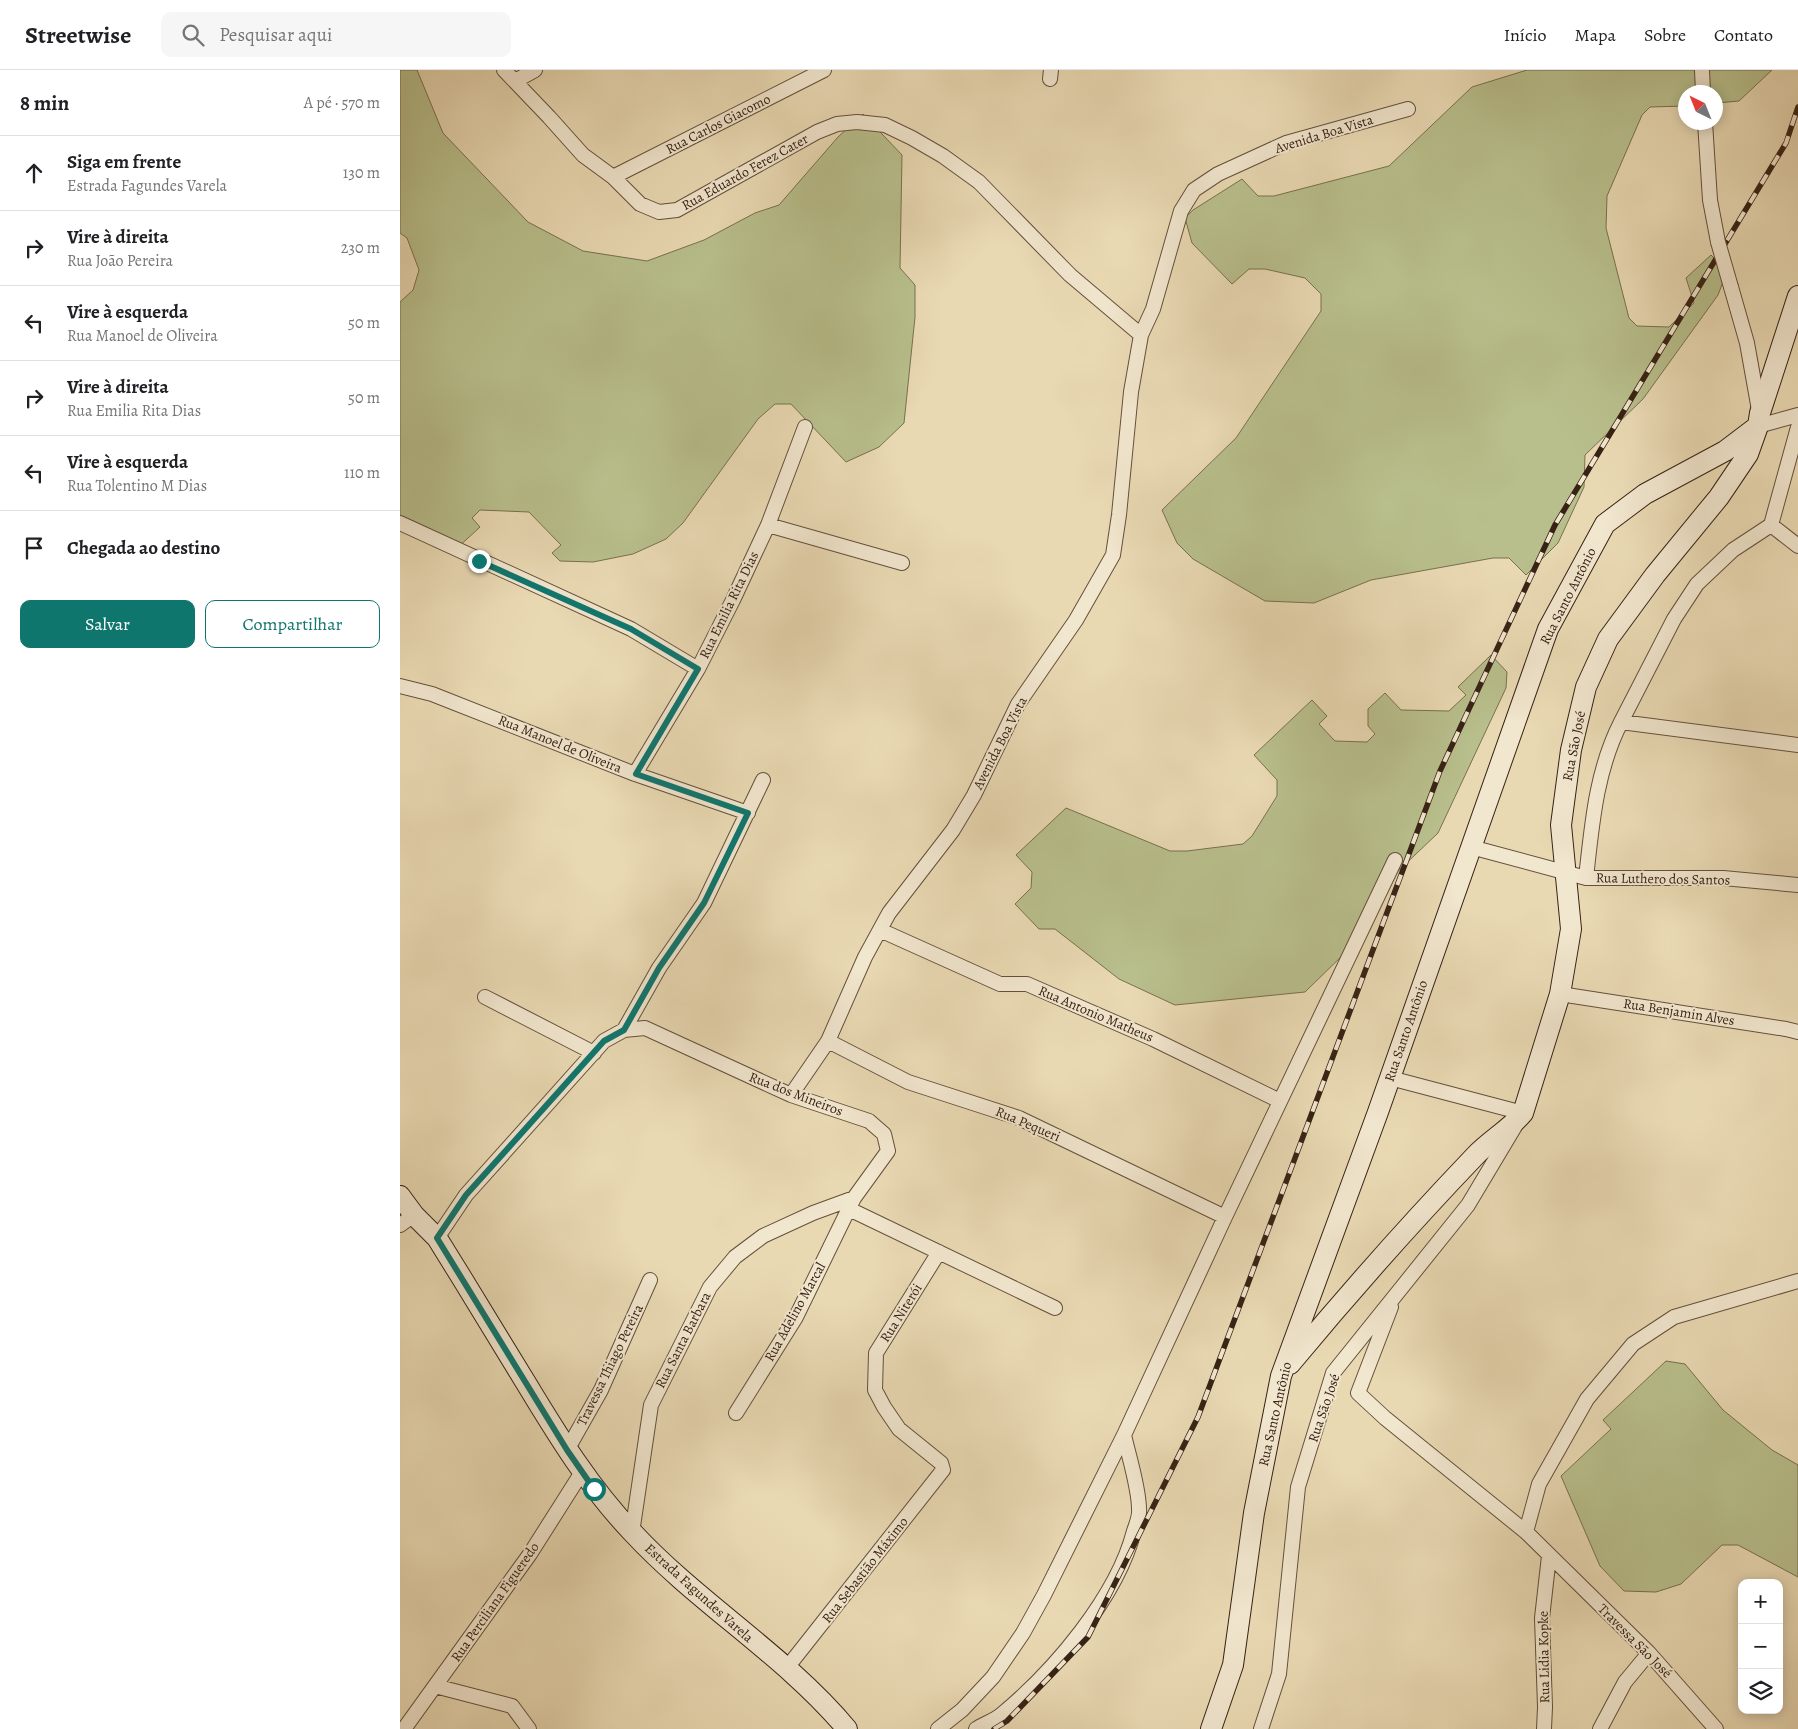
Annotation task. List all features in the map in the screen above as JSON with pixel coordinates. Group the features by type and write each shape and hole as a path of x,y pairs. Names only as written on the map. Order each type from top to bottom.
{"main road":[{"name":"Rua São José","path":"1281,1376 1351,1291 1470,1161 1512,1126 1523,1113 1560,994 1571,929 1562,825 1571,750 1586,687 1608,639 1655,575 1719,497 1748,454 1798,296"},
{"name":"Rua Santo Antônio","path":"1211,1729 1233,1665 1254,1513 1281,1376 1390,1078 1548,629 1605,524 1645,494 1725,451 1759,420"},
{"name":"Estrada Fagundes Varela","path":"400,1196 407,1220 437,1238 567,1450 594,1489 632,1533 674,1574 786,1669 834,1713 847,1729"}],"street":[{"name":"Rua Eduardo Ferez Cater","path":"504,70 550,117 583,155 613,178 640,204 659,212 677,210 817,132 837,124 856,122 885,125 943,156 979,182 1070,276 1141,335"},
{"path":"515,81 535,70"},
{"name":"Rua Carlos Giacomo","path":"613,178 824,70"},
{"path":"1702,70 1703,85"},
{"name":"Avenida Boa Vista","path":"791,1095 828,1041 865,957 889,913 953,830 974,795 1018,704 1076,620 1113,555 1119,516 1131,392 1141,335 1153,309 1181,211 1194,190 1218,174 1286,143 1408,109"},
{"path":"1706,130 1710,200 1718,242 1747,343 1759,420 1798,415"},
{"path":"1586,878 1595,800 1611,743 1674,618 1697,584 1733,550 1771,525 1798,427"},
{"name":"Rua Emilia Rita Dias","path":"636,774 698,669 733,600 768,525 805,428"},
{"path":"400,523 631,629 698,669"},
{"path":"768,525 902,563"},
{"path":"1771,525 1798,546"},
{"name":"Rua Manoel de Oliveira","path":"400,686 441,698 636,774 748,813"},
{"path":"1622,722 1798,745"},
{"path":"437,1238 466,1195 604,1041 624,1030 659,968 704,903 764,780"},
{"name":"Rua Luthero dos Santos","path":"1471,847 1586,878 1723,878 1798,885"},
{"path":"938,1729 962,1710 993,1677 1023,1633 1044,1595 1124,1435 1225,1217 1395,860"},
{"name":"Rua Antonio Matheus","path":"880,930 1000,984 1027,984 1153,1039 1280,1101"},
{"name":"Rua Benjamin Alves","path":"1560,994 1798,1032"},
{"path":"485,997 594,1053"},
{"name":"Rua dos Mineiros","path":"624,1030 645,1028 791,1095 868,1121 884,1134 888,1152 852,1204"},
{"name":"Rua Pequeri","path":"828,1041 908,1082 1019,1118 1225,1217"},
{"path":"1390,1078 1523,1113"},
{"name":"Rua São José","path":"1261,1729 1280,1674 1298,1487 1333,1373 1468,1205 1523,1113"},
{"path":"852,1204 939,1252 1055,1308"},
{"name":"Rua Adelino Marcal","path":"736,1413 796,1317 852,1204"},
{"name":"Rua Santa Barbara","path":"632,1533 651,1405 710,1287 734,1257 763,1236 813,1213 852,1204"},
{"name":"Rua Niterói","path":"939,1252 876,1353 875,1390 899,1430 941,1463 943,1470"},
{"name":"Travessa Thiago Pereira","path":"567,1450 601,1390 650,1280"},
{"path":"1526,1532 1539,1484 1587,1399 1633,1344 1674,1317 1798,1281"},
{"name":"Travessa São José","path":"1396,1295 1358,1393 1385,1418 1526,1532 1649,1653 1716,1729"},
{"path":"976,1729 1001,1716 1050,1668 1098,1608 1119,1572 1131,1545 1140,1510 1124,1435"},
{"name":"Rua Sebastião Máximo","path":"786,1669 943,1470"},
{"name":"Rua Perciliana Figueredo","path":"404,1729 530,1554 582,1472"},
{"name":"Rua Lidia Kopke","path":"1544,1729 1542,1618 1549,1556"},
{"path":"1600,1729 1625,1682 1649,1653"},
{"path":"435,1686 512,1706 529,1729"}],"green space":[{"path":"400,70 417,70 443,133 528,222 583,251 647,261 704,240 755,213 779,205 838,137 863,114 902,155 900,268 915,285 915,317 904,423 879,447 846,462 791,404 775,404 758,419 683,523 666,539 633,554 593,562 560,561 552,553 561,545 529,512 480,510 472,518 480,527 455,550 400,518 400,302 413,290 419,270 407,238 400,233"},
{"path":"1527,70 1772,70 1739,101 1723,102 1723,85 1678,85 1678,106 1650,107 1642,115 1607,196 1606,228 1629,318 1637,326 1669,327 1694,303 1686,278 1711,255 1727,271 1718,295 1643,399 1585,455 1584,487 1558,543 1526,575 1509,558 1493,558 1371,580 1314,603 1265,601 1193,559 1177,543 1162,510 1236,438 1321,311 1321,294 1305,278 1265,269 1249,269 1232,284 1192,243 1185,218 1193,210 1242,179 1258,196 1274,196 1389,166 1472,87"},
{"path":"1491,655 1507,672 1506,688 1438,833 1372,896 1346,952 1305,992 1175,1005 1119,979 1055,929 1039,929 1015,904 1031,888 1032,872 1016,855 1066,808 1170,851 1187,851 1243,844 1252,836 1277,796 1277,780 1254,755 1312,700 1327,716 1319,724 1335,741 1367,742 1375,734 1368,726 1368,709 1385,693 1401,710 1449,711 1466,695 1458,687"},
{"path":"1666,1361 1685,1364 1723,1410 1772,1450 1798,1465 1798,1577 1738,1545 1722,1545 1681,1584 1656,1592 1624,1591 1600,1566 1561,1476 1611,1429 1603,1420"}],"railway":[{"path":"994,1729 1007,1721 1088,1637 1198,1417 1440,771 1555,525 1786,143 1798,107"}],"route":[{"path":"479,561 631,629 698,669 636,774 748,813 704,903 659,968 624,1030 604,1041 466,1195 437,1238 567,1450 594,1489"}]}
